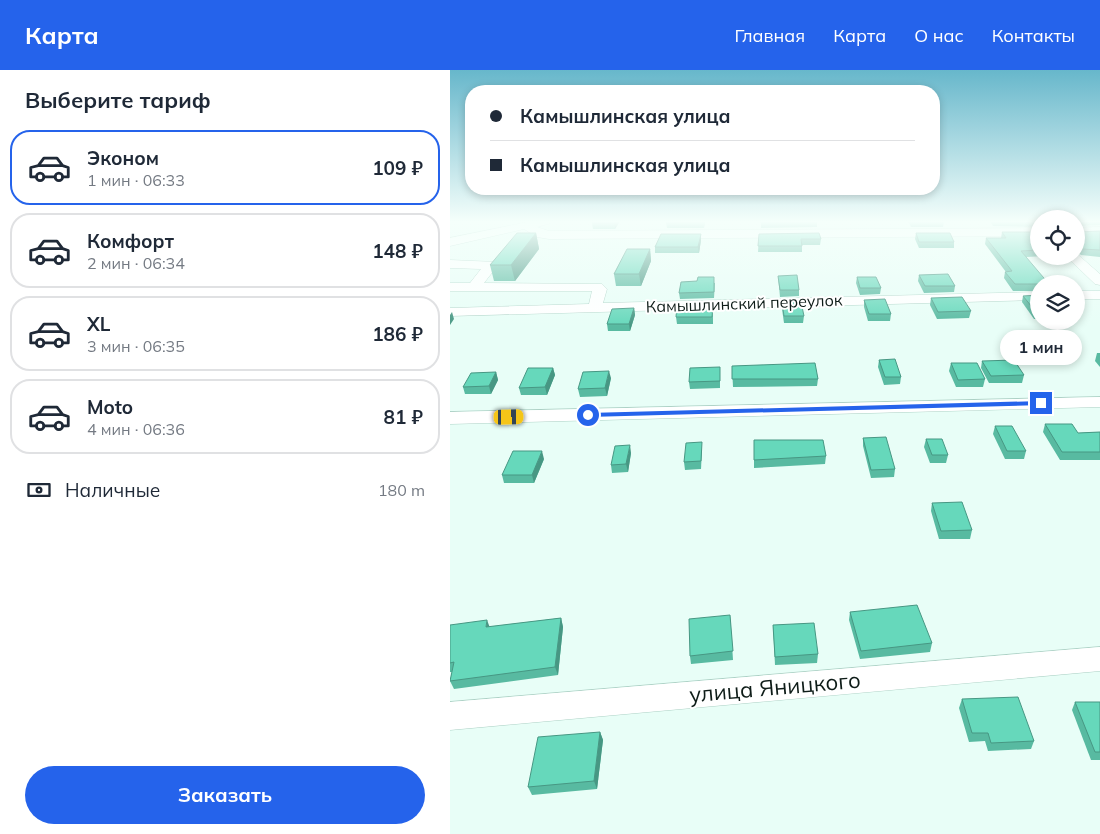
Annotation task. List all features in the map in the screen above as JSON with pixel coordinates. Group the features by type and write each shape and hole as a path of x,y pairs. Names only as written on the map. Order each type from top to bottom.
{"street":[{"path":"450,264 491,265 474,287"},
{"path":"1082,265 1100,281"},
{"path":"450,286 597,287 600,289 595,308"},
{"path":"1085,295 1100,295"},
{"name":"Камышлинский переулок","path":"450,312 1030,296"},
{"path":"450,418 1100,402"},
{"name":"улица Яницкого","path":"450,716 1100,658"}],"building":[{"path":"497,257 518,257 511,265 490,265"},
{"path":"623,257 647,257 639,274 614,274"},
{"path":"1001,257 1026,257 1030,262 1030,265 1033,265 1041,275 1030,275 1030,284 1015,284 1005,272 1012,271"},
{"path":"948,274 955,286 925,286 919,275"},
{"path":"797,275 799,290 780,290 778,276"},
{"path":"698,277 714,277 714,292 679,293 681,282 697,281"},
{"path":"857,277 876,277 881,288 860,288"},
{"path":"1023,296 1030,296 1030,305"},
{"path":"962,297 971,311 938,312 931,298"},
{"path":"885,299 891,314 869,314 864,300"},
{"path":"782,302 801,302 804,316 784,316"},
{"path":"713,304 712,317 676,317 677,305"},
{"path":"634,308 629,324 607,324 612,309"},
{"path":"895,359 901,377 885,377 879,360"},
{"path":"1014,360 1024,375 991,376 982,361"},
{"path":"815,363 818,379 732,379 732,366"},
{"path":"951,363 977,363 985,379 958,380"},
{"path":"720,367 720,381 689,382 690,368"},
{"path":"528,368 553,368 545,387 519,388"},
{"path":"609,371 605,388 578,389 583,372"},
{"path":"496,372 489,386 463,387 471,373"},
{"path":"1045,424 1072,424 1078,433 1100,432 1100,452 1062,452"},
{"path":"995,426 1012,426 1026,451 1007,451"},
{"path":"886,437 895,469 871,470 863,438"},
{"path":"926,439 942,439 948,455 932,455"},
{"path":"754,440 823,440 826,456 754,460"},
{"path":"702,442 701,461 684,462 686,443"},
{"path":"630,445 626,464 611,465 615,446"},
{"path":"513,451 542,451 532,475 502,475"},
{"path":"962,502 972,530 941,531 932,503"},
{"path":"917,605 932,643 861,651 850,612"},
{"path":"730,615 733,651 690,656 689,619"},
{"path":"561,618 555,667 450,681 454,662 450,663 450,625 487,620 486,627"},
{"path":"814,623 818,654 775,657 773,625"},
{"path":"1018,697 1034,741 991,743 988,733 972,733 962,699"},
{"path":"1075,702 1100,702 1100,752 1095,752"},
{"path":"600,732 594,781 528,787 538,737"}],"route":[{"path":"588,415 1041,403"}]}
